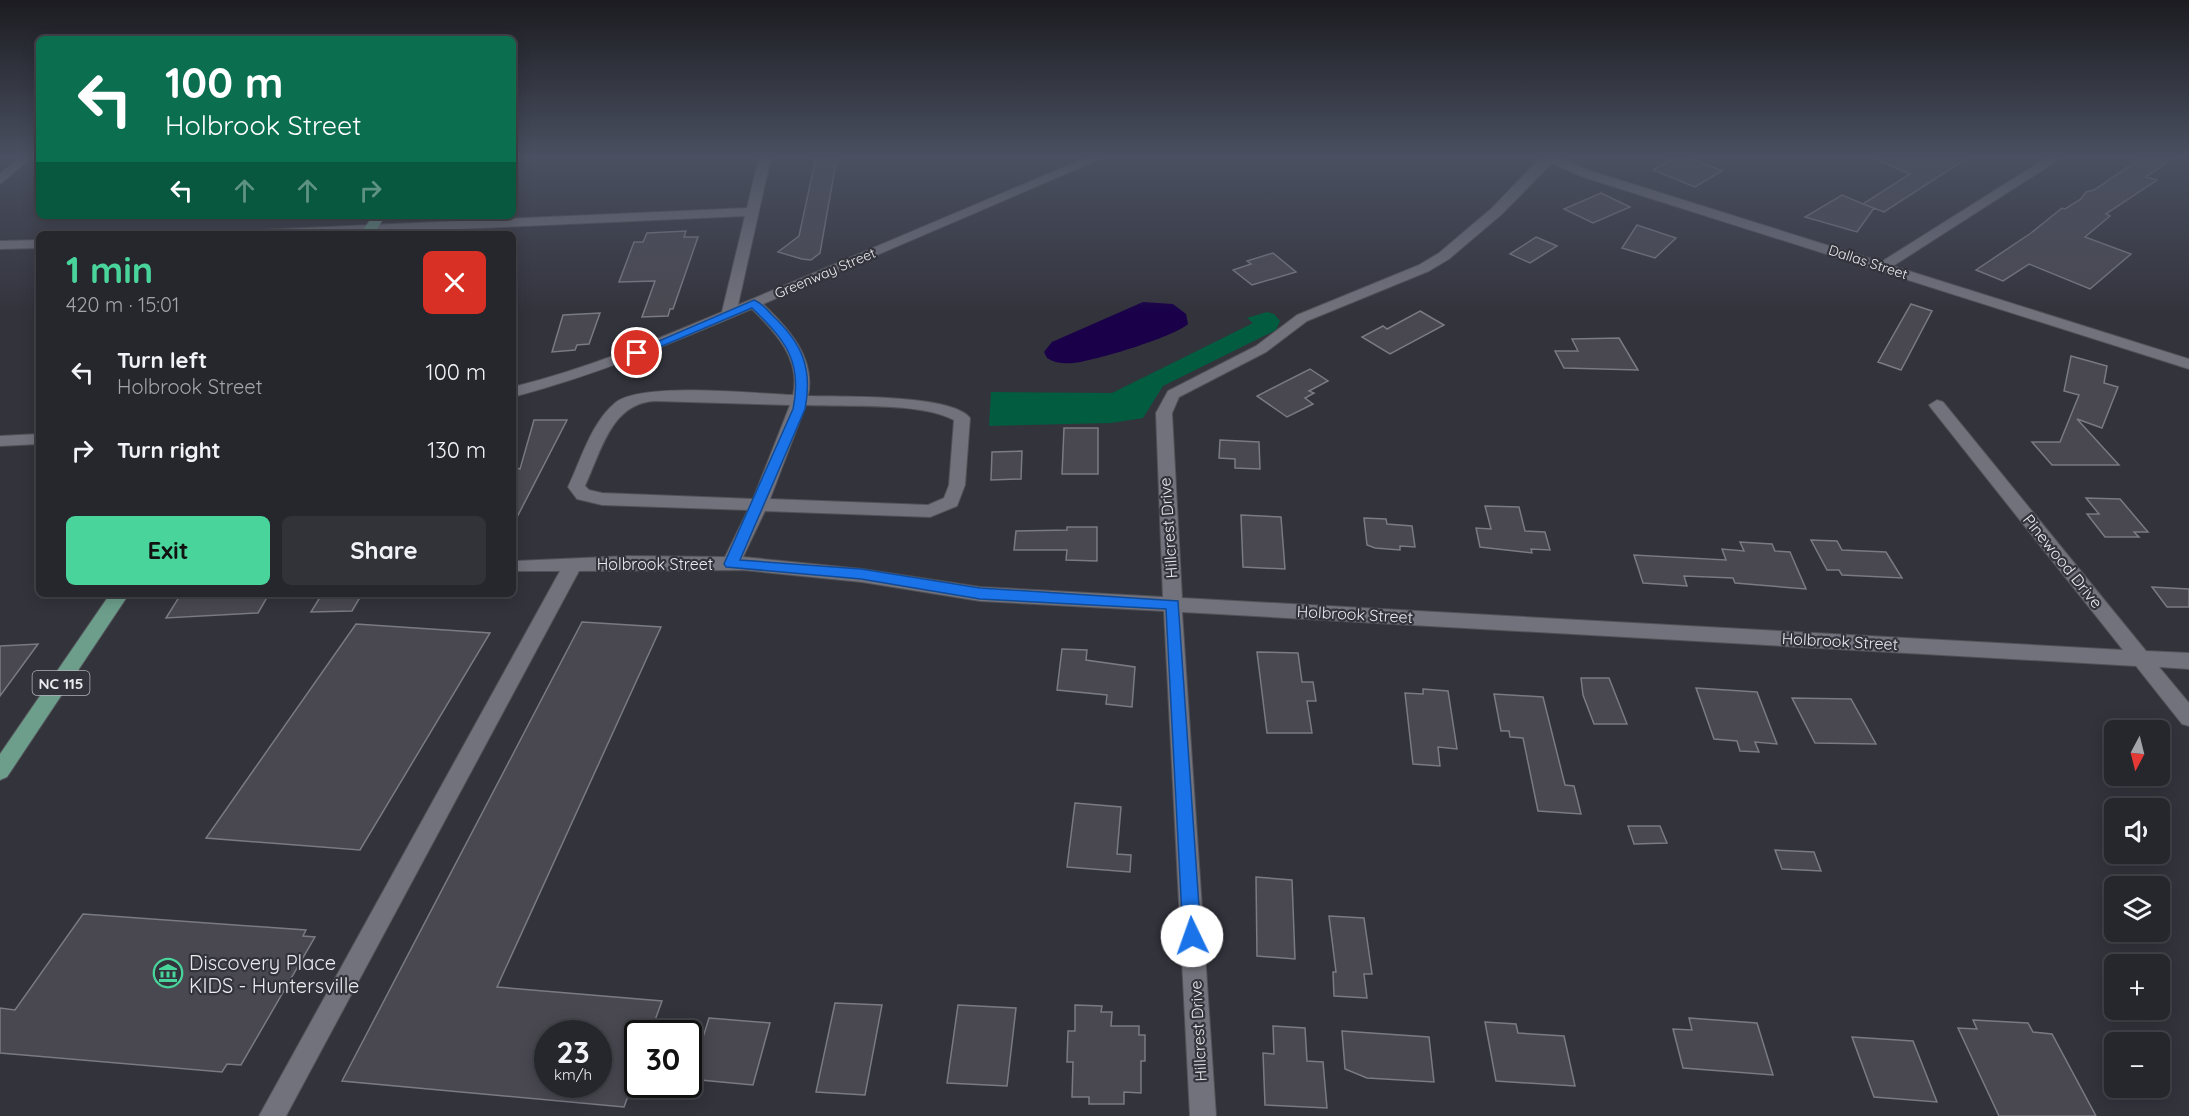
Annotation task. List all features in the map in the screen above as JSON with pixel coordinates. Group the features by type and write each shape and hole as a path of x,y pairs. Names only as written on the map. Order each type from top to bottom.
{"main road":[{"name":"NC 115","path":"0,771 118,597"}],"street":[{"path":"729,314 753,209"},
{"name":"Greenway Street","path":"516,391 596,369 977,209"},
{"name":"Hillcrest Drive","path":"1203,1116 1163,428 1168,400 1180,389 1261,349 1302,318 1424,268 1444,256 1499,209"},
{"name":"Dallas Street","path":"1699,209 2189,364"},
{"path":"1883,267 1975,209"},
{"path":"387,231 752,212"},
{"path":"0,246 36,244"},
{"path":"731,564 801,400 802,371 795,351 782,331 754,303"},
{"path":"687,396 801,400 916,405 945,409 962,418 957,485 951,502 930,511 602,499 583,495 576,487 612,415 626,402 639,398 687,396"},
{"name":"Pinewood Drive","path":"1937,405 2189,718"},
{"path":"0,441 36,439"},
{"name":"Holbrook Street","path":"522,566 663,562 731,564 861,574 980,594 2189,661"},
{"path":"272,1116 573,565"}],"green space":[{"path":"1267,312 1274,314 1280,321 1276,330 1163,386 1143,418 1111,423 989,426 991,392 1112,393 1253,323 1247,318"}],"shaded area":[{"path":"1143,302 1173,304 1186,314 1188,324 1151,342 1098,358 1066,363 1047,358 1044,352 1052,342"}],"building":[{"path":"805,209 828,209 820,253 811,260 778,252 799,236"},
{"path":"1564,209 1625,209 1593,223"},
{"path":"1818,209 1873,209 1857,232 1805,217"},
{"path":"2061,209 2113,209 2106,214 2110,216 2085,237 2131,254 2090,289 2029,264 2003,281 1976,270 2031,233"},
{"path":"1637,225 1676,238 1655,258 1622,248"},
{"path":"686,231 684,237 698,237 673,309 670,309 668,316 642,317 655,281 619,282 634,242 643,242 647,233"},
{"path":"1536,237 1557,246 1530,263 1510,254"},
{"path":"1273,253 1296,272 1252,285 1233,270 1251,264 1247,261"},
{"path":"1911,304 1932,311 1901,370 1878,362"},
{"path":"1420,311 1444,325 1390,354 1362,337 1383,326 1387,329"},
{"path":"600,313 589,344 577,345 575,350 552,352 563,315"},
{"path":"1619,338 1638,370 1564,368 1555,351 1578,351 1572,339"},
{"path":"2071,356 2107,366 2104,383 2118,387 2102,428 2077,419 2119,465 2052,465 2032,442 2060,442 2079,395 2064,391"},
{"path":"1310,369 1328,381 1309,391 1314,393 1305,398 1313,404 1287,417 1257,396"},
{"path":"534,420 567,420 516,519 516,468 520,469"},
{"path":"1064,428 1098,428 1098,474 1062,474"},
{"path":"1220,440 1259,442 1260,469 1235,468 1235,459 1219,458"},
{"path":"1022,451 1021,479 991,480 992,452"},
{"path":"2086,498 2120,499 2148,532 2134,532 2139,537 2105,537 2087,514 2099,514"},
{"path":"1485,506 1519,507 1525,531 1545,532 1550,550 1531,549 1532,553 1480,547 1476,528 1491,529"},
{"path":"1241,515 1281,517 1285,569 1243,567"},
{"path":"1364,518 1386,519 1387,524 1412,526 1415,547 1400,546 1400,550 1367,545"},
{"path":"1067,527 1097,527 1097,561 1066,560 1067,550 1014,550 1016,531 1067,530"},
{"path":"1811,540 1837,541 1842,550 1886,552 1902,578 1842,575 1839,570 1827,570"},
{"path":"1740,542 1772,544 1775,551 1790,552 1806,589 1735,583 1733,578 1684,576 1687,586 1643,583 1634,555 1726,560 1722,549 1744,551"},
{"path":"2152,587 2189,589 2189,607 2167,607"},
{"path":"179,597 267,597 258,613 166,618"},
{"path":"320,597 360,597 352,611 311,612"},
{"path":"582,622 661,627 497,987 662,1001 655,1020 624,1020 624,1098 627,1098 624,1107 342,1081"},
{"path":"356,624 490,633 360,850 206,838"},
{"path":"38,644 0,696 0,646"},
{"path":"1062,649 1087,650 1086,660 1135,667 1132,707 1106,704 1107,695 1057,690"},
{"path":"1257,652 1298,653 1302,682 1313,682 1316,701 1307,701 1312,733 1267,733"},
{"path":"1581,678 1609,678 1627,724 1594,724 1583,695"},
{"path":"1696,688 1757,692 1777,744 1755,742 1759,752 1740,751 1737,741 1714,739"},
{"path":"1423,689 1448,691 1457,749 1438,747 1440,766 1413,764 1405,693 1423,694"},
{"path":"1494,694 1543,697 1565,785 1574,786 1581,814 1538,811 1523,738 1510,737 1509,731 1501,731"},
{"path":"1792,698 1851,699 1876,744 1815,743"},
{"path":"1075,803 1121,807 1117,854 1131,855 1130,872 1067,867"},
{"path":"1628,826 1660,826 1667,843 1634,844"},
{"path":"1775,850 1814,852 1821,871 1782,869"},
{"path":"1256,877 1292,880 1295,959 1257,956"},
{"name":"Discovery Place KIDS - Huntersville","path":"83,914 306,930 303,936 315,937 241,1065 227,1064 222,1072 0,1053 0,1008 15,1010"},
{"path":"1329,916 1364,918 1372,974 1364,974 1367,998 1334,996 1333,972 1336,972"},
{"path":"835,1003 882,1005 865,1095 816,1092"},
{"path":"958,1005 1016,1008 1007,1086 947,1083"},
{"path":"1075,1005 1102,1006 1101,1012 1112,1012 1111,1026 1139,1026 1139,1035 1145,1035 1145,1061 1141,1061 1141,1093 1124,1092 1124,1104 1089,1104 1089,1097 1072,1097 1073,1062 1067,1062 1068,1031 1075,1031"},
{"path":"709,1018 770,1023 753,1085 702,1080 702,1040"},
{"path":"1689,1018 1757,1023 1773,1075 1683,1068 1673,1029 1692,1030"},
{"path":"1973,1020 2028,1023 2033,1032 2052,1034 2096,1116 1999,1116 1958,1028 1977,1029"},
{"path":"1485,1022 1516,1024 1518,1033 1564,1036 1575,1086 1496,1081"},
{"path":"1273,1026 1305,1028 1307,1061 1323,1062 1327,1108 1265,1105 1263,1053 1274,1054"},
{"path":"1342,1031 1429,1037 1434,1082 1367,1078 1345,1069"},
{"path":"1852,1037 1913,1041 1937,1102 1874,1097"}],"place":[{"name":"Discovery Place KIDS - Huntersville","path":"168,973"}],"route":[{"path":"637,353 754,303 782,331 795,351 802,371 803,388 799,409 731,564 861,574 980,594 1173,604 1192,936"}]}
